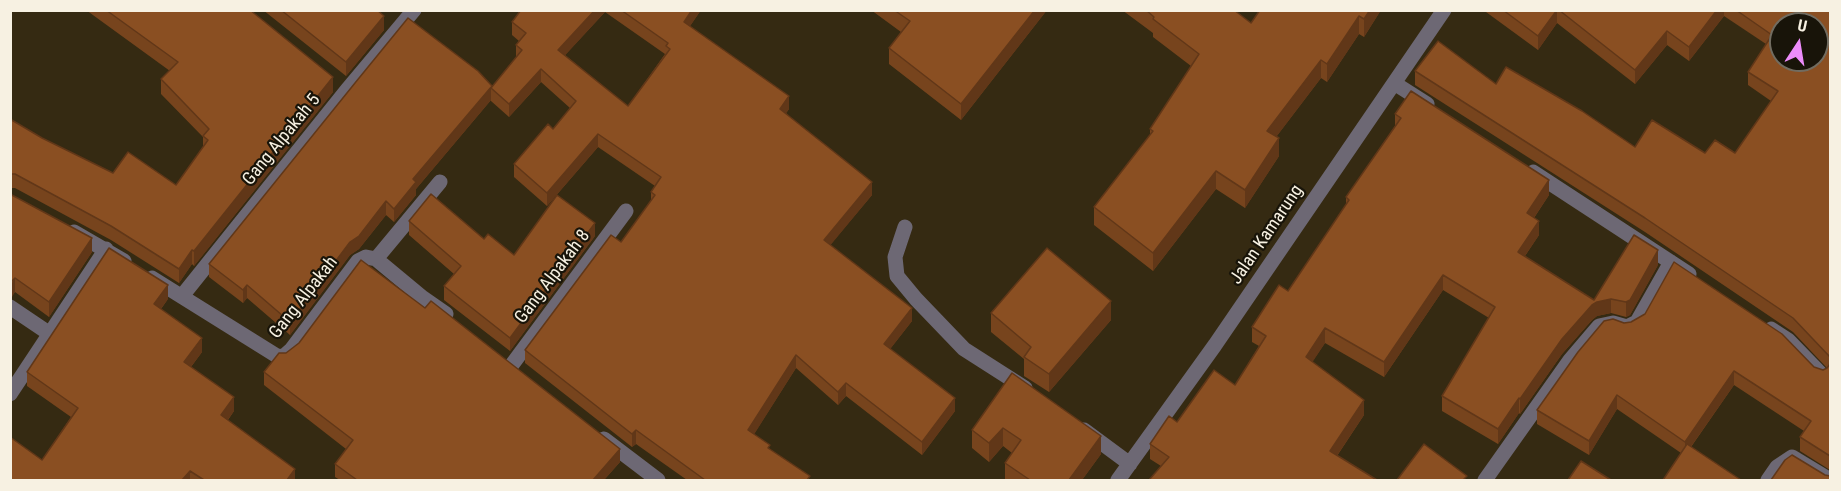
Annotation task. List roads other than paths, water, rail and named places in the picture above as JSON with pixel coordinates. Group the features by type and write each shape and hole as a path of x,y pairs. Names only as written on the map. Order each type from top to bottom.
{"street":[{"name":"Gang Alpakah 5","path":"182,296 343,86 414,10"},
{"name":"Jalan Kamarung","path":"1118,480 1215,345 1444,10"},
{"path":"1395,83 1444,115"},
{"path":"1523,166 1700,281"},
{"path":"440,182 375,260 456,322"},
{"name":"Gang Alpakah 8","path":"511,366 626,211"},
{"name":"Gang Alpakah","path":"58,223 106,249 277,356 283,357 291,350 358,261 366,257 375,260"},
{"path":"905,227 895,257 897,276 909,292 964,349 1040,398"},
{"path":"10,394 106,249"},
{"path":"1485,480 1570,360 1599,326 1612,324 1627,327 1637,322 1671,262"},
{"path":"10,307 50,334"},
{"path":"1759,320 1788,340 1821,374"},
{"path":"1076,424 1130,464"},
{"path":"594,431 658,480"},
{"path":"1768,480 1777,467 1792,457 1830,480"}]}
